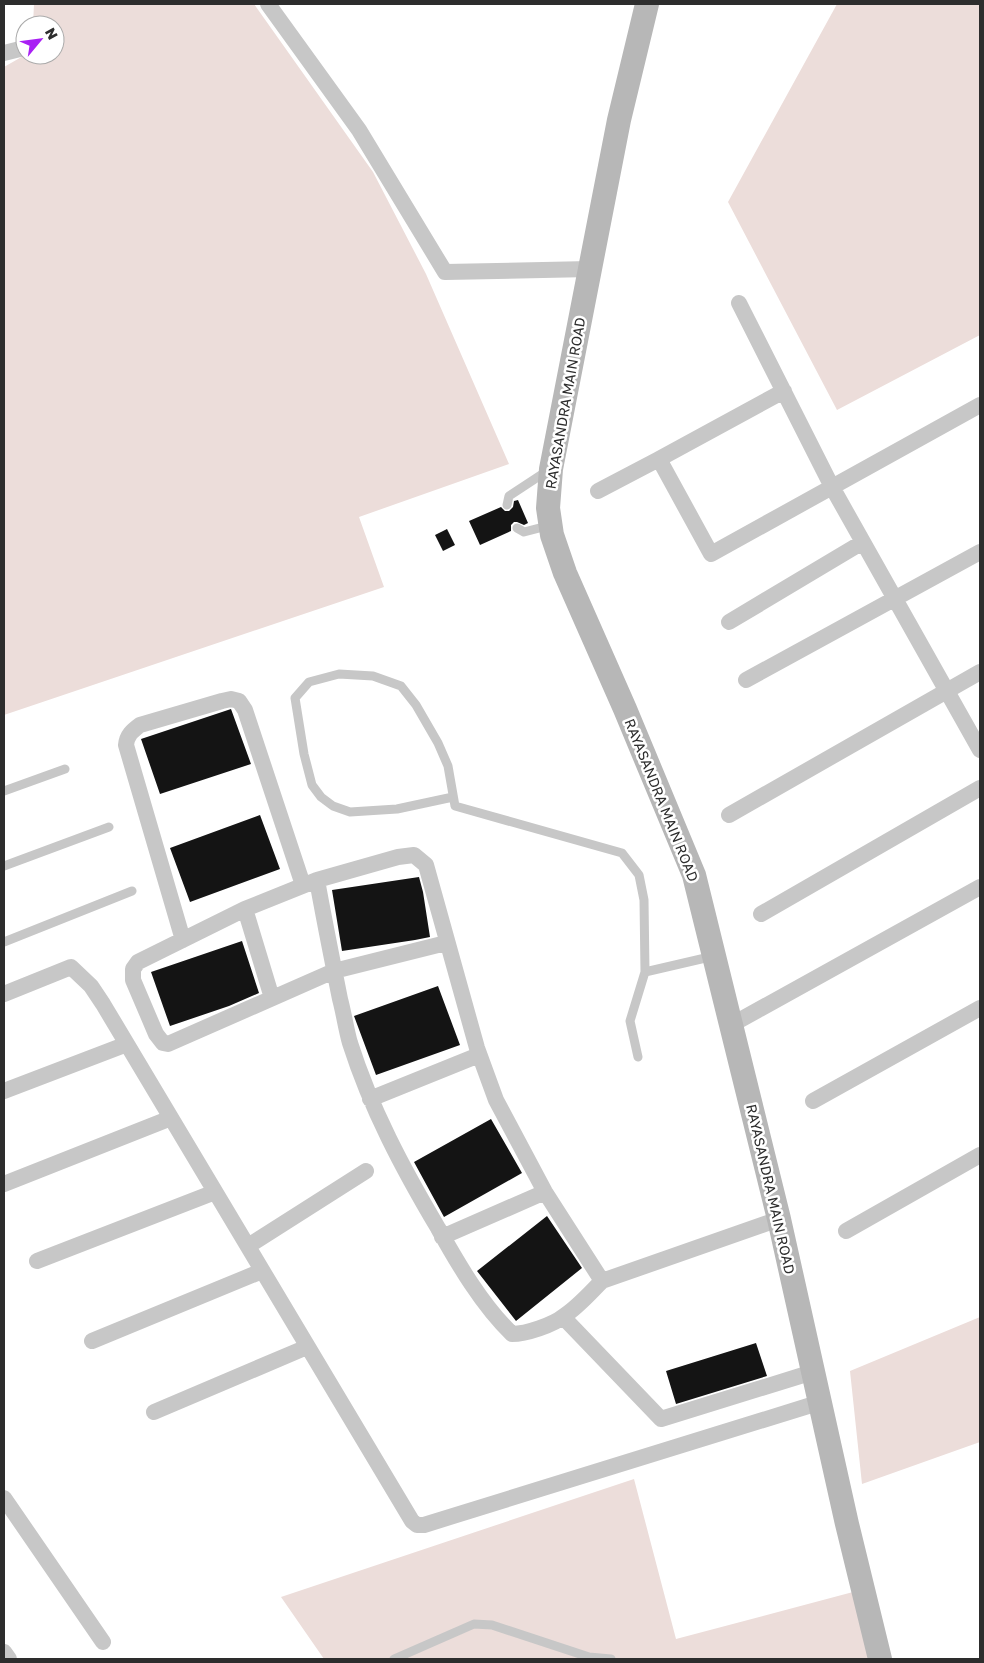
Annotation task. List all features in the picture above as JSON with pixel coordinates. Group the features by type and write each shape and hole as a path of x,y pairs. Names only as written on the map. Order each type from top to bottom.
{"street":[{"path":"268,4 359,130 445,272 590,269"},
{"name":"RAYASANDRA MAIN ROAD","path":"647,4 619,120 550,469 548,508 552,535 565,573 625,709 694,875 779,1219 847,1524 880,1659"},
{"path":"739,303 832,487 980,750"},
{"path":"598,491 784,391"},
{"path":"659,459 711,554 980,405"},
{"path":"729,622 863,542"},
{"path":"746,680 980,552"},
{"path":"729,815 980,672"},
{"path":"183,940 126,745 127,738 140,725 222,700 232,699 239,701 245,710 310,882 334,971 350,1042 370,1098 406,1174 442,1236 481,1296 512,1334 534,1330 563,1317 602,1281 779,1219"},
{"path":"761,914 980,788"},
{"path":"446,943 334,971 168,1044 163,1043 156,1034 133,980 133,969 138,962 245,910 310,882 398,857 414,855 426,866 446,943 480,1055 496,1100 545,1192 602,1281"},
{"path":"731,1025 980,887"},
{"path":"245,910 272,998"},
{"path":"4,994 71,967 91,986 412,1521 418,1525 433,1522 821,1402"},
{"path":"813,1101 980,1008"},
{"path":"4,1091 127,1044"},
{"path":"370,1098 480,1055"},
{"path":"4,1184 171,1118"},
{"path":"846,1231 980,1155"},
{"path":"248,1246 366,1171"},
{"path":"37,1262 215,1192"},
{"path":"442,1236 545,1192"},
{"path":"92,1341 262,1271"},
{"path":"563,1317 661,1420 813,1372"},
{"path":"154,1412 308,1347"},
{"path":"4,1498 104,1642"},
{"path":"4,1652 9,1659"}],"lane":[{"path":"507,505 509,496 550,469"},
{"path":"517,528 524,532 551,525"},
{"path":"453,797 397,809 350,812 333,806 321,797 312,785 304,754 295,698 309,682 339,674 373,676 401,686 416,705 438,743 448,766 455,806 622,852 639,875 644,900 645,972 630,1021 638,1057"},
{"path":"4,792 65,769"},
{"path":"4,866 109,827"},
{"path":"4,942 132,891"},
{"path":"645,972 714,956"},
{"path":"394,1659 474,1624 492,1625 589,1657 611,1659"}],"shaded area":[{"path":"34,4 254,4 373,172 426,274 509,464 359,517 384,587 4,715 4,67 15,61 15,65 65,65 65,15 33,15"},
{"path":"837,4 980,4 980,335 837,410 728,202"},
{"path":"980,1317 980,1442 862,1484 850,1371"},
{"path":"634,1479 676,1639 853,1592 872,1659 324,1659 281,1597"}],"building":[{"path":"518,500 528,523 524,525 514,522 511,525 511,531 480,545 469,521 501,507 505,511 509,511 513,507 514,501"},
{"path":"447,529 455,545 443,551 435,535"},
{"path":"231,709 251,764 160,794 141,739"},
{"path":"260,815 280,869 190,902 170,848"},
{"path":"419,877 430,937 342,951 332,890"},
{"path":"242,941 259,993 229,1006 170,1026 151,972"},
{"path":"438,986 460,1045 376,1075 354,1016"},
{"path":"491,1119 522,1173 444,1217 414,1162"},
{"path":"547,1216 582,1268 516,1321 477,1271"},
{"path":"756,1343 767,1376 676,1404 666,1371"}]}
